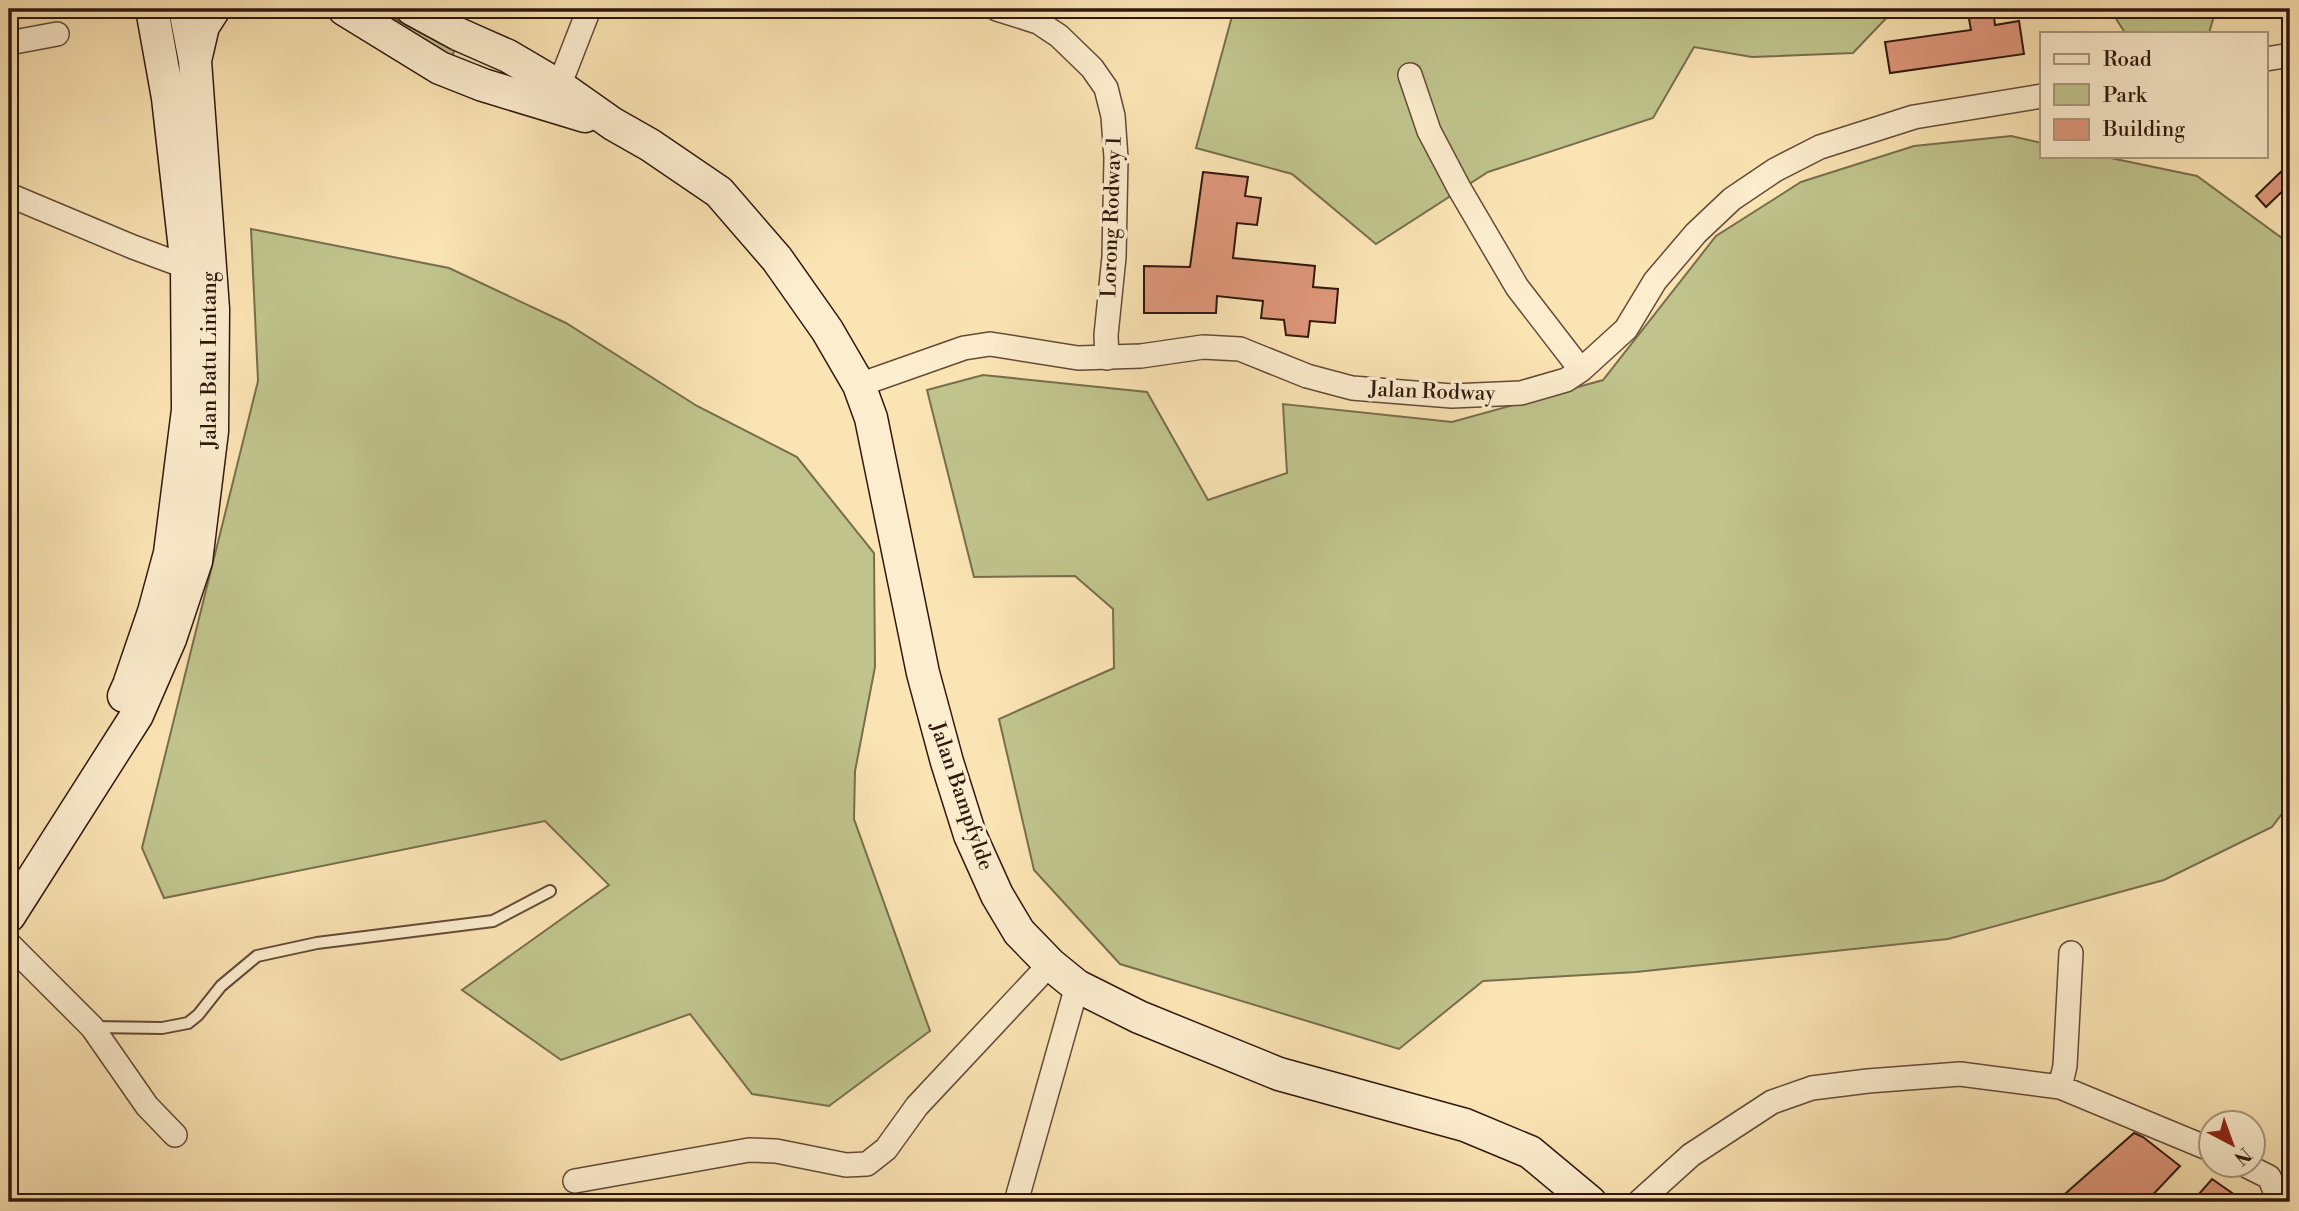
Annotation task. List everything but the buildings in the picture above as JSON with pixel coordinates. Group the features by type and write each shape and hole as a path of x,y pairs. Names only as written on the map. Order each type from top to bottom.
{"street":[{"name":"Jalan Batu Lintang","path":"9,881 97,747 129,685 154,612 170,553 188,410 187,267 154,9"},
{"name":"Jalan Batu Lintang","path":"9,916 137,715 170,639 196,561 212,431 213,309 195,61 185,9"},
{"path":"195,61 203,26 214,9"},
{"name":"Jalan Bampfylde","path":"344,9 440,68 483,85 613,124"},
{"name":"Jalan Bampfylde","path":"412,9 458,34 508,56 559,86 719,192 777,259 827,330 859,385 871,418 923,673 970,835 997,895 1019,932 1049,964 1077,986 1139,1017 1279,1074 1465,1125 1530,1152 1590,1202"},
{"path":"559,86 589,9"},
{"name":"Lorong Rodway 1","path":"998,9 1038,22 1059,36 1092,68 1106,88 1113,116 1116,158 1114,257 1106,335 1107,358"},
{"path":"9,43 57,34"},
{"path":"440,68 454,67 461,58 463,54 458,34"},
{"path":"2268,59 2290,55"},
{"path":"1410,75 1429,131 1459,188 1517,287 1581,370"},
{"name":"Jalan Rodway","path":"859,385 964,348 990,344 1078,358 1141,356 1203,347 1240,349 1307,376 1352,388 1452,396 1521,393 1566,380 1581,370 1626,329 1656,281 1696,233 1732,199 1775,170 1820,147 1914,117 2040,96"},
{"path":"9,195 187,267"},
{"path":"9,944 92,1027 146,1106 175,1135"},
{"path":"2060,1087 2065,1066 2071,953"},
{"path":"575,1181 749,1150 776,1151 846,1165 867,1164 886,1149 917,1106 1049,964"},
{"path":"1016,1202 1077,986"},
{"path":"1639,1202 1691,1156 1772,1102 1812,1088 1868,1081 1960,1074 2060,1087 2198,1145"},
{"path":"2268,1176 2280,1202"}],"lane":[{"path":"92,1027 162,1028 188,1023 198,1015 221,986 257,956 317,943 493,921 550,891"}],"green space":[{"path":"363,9 376,9 455,50 449,61"},
{"path":"1234,9 1895,9 1853,53 1752,57 1694,47 1653,118 1488,172 1376,244 1292,174 1196,148"},
{"path":"2110,9 2216,9 2209,32 2124,32"},
{"path":"2011,136 2040,143 2040,158 2111,158 2197,176 2290,244 2290,803 2272,827 2164,880 1948,939 1636,972 1483,981 1399,1049 1120,964 1034,870 999,719 1114,668 1113,609 1075,576 974,577 927,390 983,375 1147,392 1208,500 1287,473 1283,404 1452,422 1603,380 1716,236 1801,182 1914,146"},
{"path":"251,229 449,268 566,323 697,406 797,457 874,553 875,667 855,771 854,819 930,1031 829,1106 752,1094 690,1014 561,1060 462,990 609,885 545,821 164,898 142,848 258,381"}]}
